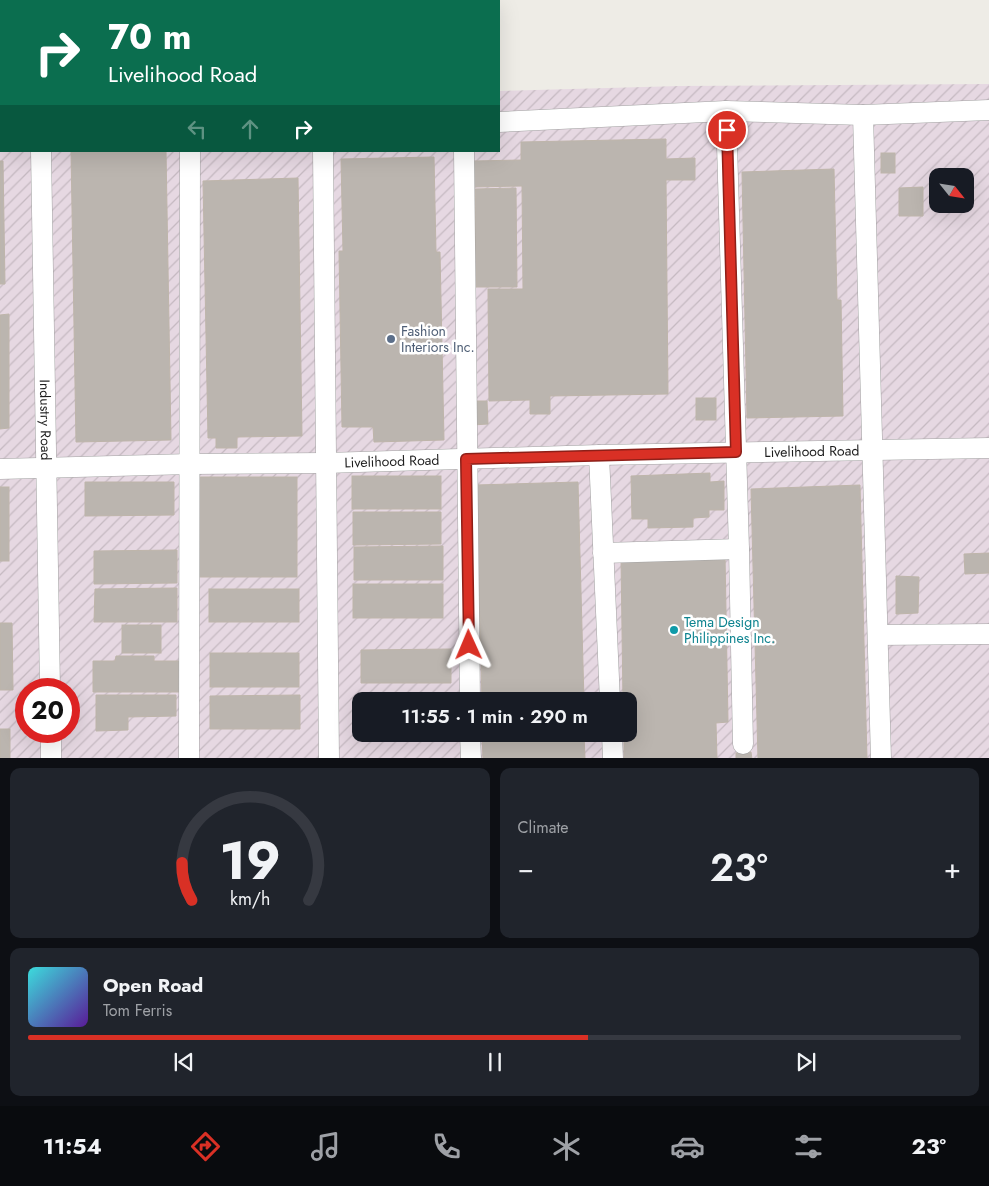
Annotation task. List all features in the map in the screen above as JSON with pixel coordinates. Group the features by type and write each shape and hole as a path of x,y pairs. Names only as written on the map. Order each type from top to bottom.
{"lane":[{"path":"500,122 726,111 863,115 989,110"},
{"path":"726,111 743,744"},
{"path":"863,115 882,758"},
{"name":"Industry Road","path":"41,152 50,678"},
{"path":"189,758 190,152"},
{"path":"323,152 329,758"},
{"path":"464,152 470,692"},
{"name":"Livelihood Road","path":"0,469 989,448"},
{"path":"599,455 610,692"},
{"path":"603,553 739,549"},
{"path":"878,635 989,634"},
{"path":"470,742 471,758"},
{"path":"612,742 613,758"},
{"path":"51,743 51,758"}],"shaded area":[{"path":"989,84 989,758 0,758 0,152 500,152 500,91 680,86"}],"building":[{"path":"666,139 666,159 695,158 695,180 666,180 668,394 550,396 550,414 530,414 530,400 489,401 488,289 523,289 522,186 473,187 473,161 521,160 521,142"},
{"path":"71,152 166,152 171,440 76,442"},
{"path":"881,153 895,153 895,173 881,173"},
{"name":"Fashion Interiors Inc.","path":"434,157 436,252 440,252 444,440 374,442 373,427 342,427 339,251 343,251 341,159"},
{"path":"0,161 3,161 5,284 0,284"},
{"path":"834,169 837,300 841,300 843,416 747,418 742,172"},
{"path":"298,178 302,436 237,437 237,448 216,448 216,438 208,438 203,181"},
{"path":"923,187 923,216 899,216 899,188"},
{"path":"516,188 517,287 476,287 475,189"},
{"path":"9,314 9,428 0,429 0,315"},
{"path":"696,398 716,398 716,420 696,420"},
{"path":"471,401 487,401 488,424 472,425"},
{"path":"710,473 710,482 724,481 724,510 709,510 709,517 693,518 693,527 648,528 648,519 632,519 631,476"},
{"path":"352,476 441,476 441,509 352,509"},
{"path":"190,477 297,477 297,577 190,577"},
{"path":"85,482 174,482 174,515 85,516"},
{"path":"578,482 584,692 482,692 476,485"},
{"path":"860,485 867,758 758,758 751,489"},
{"path":"0,487 9,487 9,561 0,561"},
{"path":"353,512 441,512 441,544 353,545"},
{"path":"443,546 443,580 354,580 354,547"},
{"path":"177,550 177,583 94,584 94,551"},
{"path":"989,553 989,573 965,574 964,554"},
{"name":"Tema Design Philippines Inc.","path":"725,556 728,722 716,723 717,758 624,758 624,742 637,742 637,692 623,692 621,558"},
{"path":"896,576 919,577 918,613 896,614"},
{"path":"353,584 443,584 443,618 353,618"},
{"path":"177,588 177,622 94,622 95,589"},
{"path":"209,589 299,589 299,622 209,622"},
{"path":"0,623 12,623 13,690 0,690"},
{"path":"122,625 161,625 161,653 122,653"},
{"path":"451,649 451,683 361,683 361,650"},
{"path":"210,653 299,653 299,687 210,687"},
{"path":"116,656 154,656 154,661 183,661 183,692 93,692 93,661 115,661"},
{"path":"96,695 176,695 176,716 128,717 128,730 96,731"},
{"path":"300,695 300,729 210,729 210,696"},
{"path":"0,729 10,729 10,758 0,758"},
{"path":"482,742 584,742 585,758 483,758"},
{"path":"751,752 752,758 736,758 736,753"}],"place":[{"name":"Fashion Interiors Inc.","path":"391,339"},
{"name":"Tema Design Philippines Inc.","path":"674,630"}],"route":[{"path":"469,645 466,459 736,452 727,130"}]}
